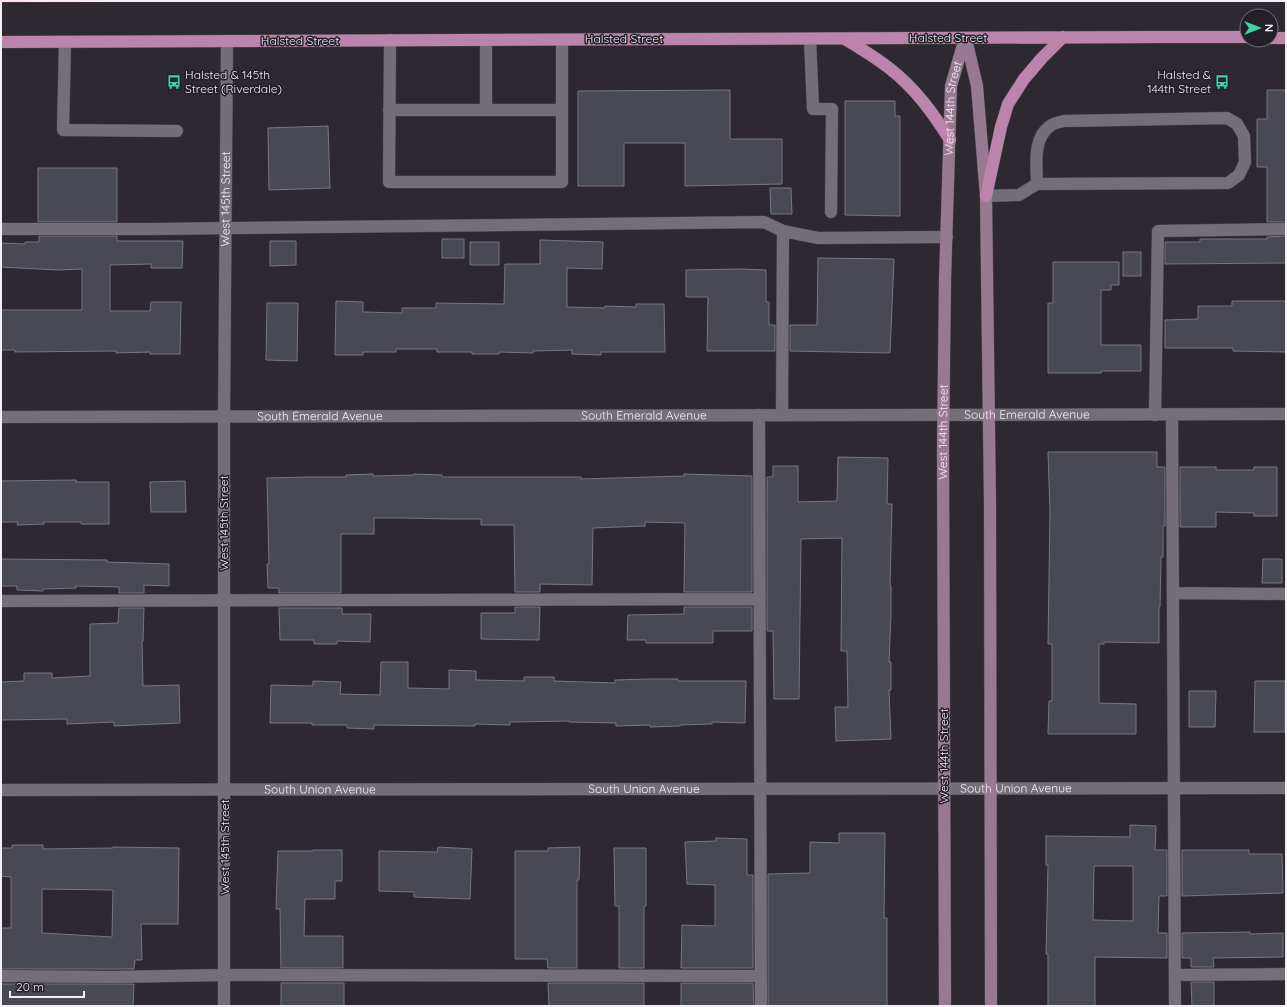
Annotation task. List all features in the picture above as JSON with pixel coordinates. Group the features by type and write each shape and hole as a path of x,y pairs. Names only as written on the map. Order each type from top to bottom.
{"main road":[{"path":"986,196 1001,127 1008,104 1024,79 1037,63 1063,37"},
{"name":"Halsted Street","path":"1,42 1239,37"},
{"path":"845,38 888,67 911,87 934,115 950,140"}],"street":[{"path":"810,38 813,109 832,109 831,212"},
{"name":"West 144th Street","path":"945,1006 944,415 947,237 952,86 965,38"},
{"name":"West 144th Street","path":"965,38 977,86 986,196 989,415 991,1006"},
{"path":"390,40 389,182 562,182 562,40"},
{"path":"486,40 486,110"},
{"name":"West 145th Street","path":"224,1006 224,417 227,41"},
{"path":"65,42 62,130 177,131"},
{"path":"389,110 562,110"},
{"path":"986,196 1019,195 1037,184 1228,183 1239,175 1245,162 1244,136 1237,124 1227,118 1064,121 1050,126 1040,137 1037,154 1037,184"},
{"path":"1,229 764,222 783,231 818,238 947,237"},
{"path":"1155,415 1158,231 1286,229"},
{"path":"782,415 783,231"},
{"path":"759,414 761,1006"},
{"name":"South Emerald Avenue","path":"1,417 759,414 1286,414"},
{"path":"1172,414 1175,1006"},
{"path":"1173,593 1286,594"},
{"path":"1,601 760,599"},
{"name":"South Union Avenue","path":"1,790 1286,788"},
{"path":"1175,974 1286,974"},
{"path":"1,976 761,976"}],"shaded area":[{"path":"1,1 249,1 1,3"}],"building":[{"path":"730,90 730,139 782,139 782,184 685,186 685,143 624,143 624,186 578,186 578,91"},
{"path":"1267,90 1286,90 1286,222 1267,222 1267,167 1257,167 1257,119 1267,119"},
{"path":"845,101 895,101 895,116 900,116 900,216 845,215"},
{"path":"328,126 330,188 269,190 268,128"},
{"path":"38,168 117,168 117,222 38,222"},
{"path":"770,188 791,188 792,214 771,214"},
{"path":"39,236 117,236 117,241 183,241 182,268 151,268 151,264 110,265 110,311 150,311 151,302 181,302 180,354 150,354 150,352 116,353 116,351 15,352 15,350 1,350 1,310 82,310 82,269 58,270 1,267 1,243 25,244 25,242 39,242"},
{"path":"1286,236 1286,263 1165,264 1165,242 1200,242 1200,239 1267,239 1267,237"},
{"path":"442,239 464,239 464,258 442,258"},
{"path":"540,240 603,242 602,269 567,268 567,307 605,308 605,306 636,307 636,304 664,304 665,352 601,352 601,355 572,354 572,350 533,351 533,353 499,352 499,354 472,354 472,352 437,352 437,349 396,349 396,352 363,352 363,355 335,355 336,301 363,302 363,312 402,313 402,308 436,308 436,303 504,304 505,264 540,264"},
{"path":"270,241 296,241 296,265 270,266"},
{"path":"470,242 499,242 499,265 470,265"},
{"path":"1123,252 1141,252 1141,276 1123,276"},
{"path":"818,258 894,259 890,353 790,351 790,325 817,325"},
{"path":"1053,262 1119,262 1119,285 1111,285 1111,290 1101,290 1101,345 1141,345 1141,371 1048,373 1048,303 1053,303"},
{"path":"686,270 766,270 766,302 769,302 769,325 775,325 775,351 707,351 708,297 686,297"},
{"path":"1232,301 1286,301 1286,352 1233,351 1233,348 1165,348 1165,320 1198,319 1198,306 1232,306"},
{"path":"267,303 298,303 297,361 266,360"},
{"path":"1048,452 1157,452 1157,467 1165,467 1165,526 1163,526 1163,557 1161,557 1159,643 1104,642 1104,644 1099,644 1099,703 1136,704 1136,734 1048,734 1049,701 1052,701 1052,644 1048,644 1050,512"},
{"path":"838,457 888,458 887,504 892,504 889,662 891,662 891,690 889,690 891,739 836,741 835,707 848,707 847,651 841,651 842,538 801,539 799,699 774,699 773,631 767,631 767,477 773,477 773,466 798,466 798,502 837,501"},
{"path":"1180,467 1216,467 1216,470 1254,470 1254,467 1277,467 1277,516 1254,516 1254,513 1216,512 1216,527 1180,527"},
{"path":"373,474 373,476 414,474 442,475 442,477 581,477 581,479 684,476 684,474 752,476 752,592 684,592 685,523 645,522 645,526 593,528 592,585 540,584 540,592 515,592 514,525 481,525 481,519 404,518 374,518 374,534 341,534 341,593 279,593 279,588 268,588 267,564 269,564 267,478 346,477 346,475"},
{"path":"76,480 76,482 109,482 109,524 44,522 44,524 17,525 18,522 1,522 1,481"},
{"path":"185,481 186,512 151,512 150,482"},
{"path":"1,559 107,560 107,562 169,564 169,586 144,585 144,593 119,593 119,587 76,586 76,588 43,589 43,591 17,590 17,586 1,586"},
{"path":"1263,559 1282,559 1282,583 1262,583"},
{"path":"515,607 540,607 539,640 481,639 481,613 515,613"},
{"path":"684,607 752,607 752,631 713,631 713,643 646,643 646,640 627,640 628,615 684,614"},
{"path":"119,608 144,608 142,641 143,686 179,685 180,723 114,726 114,722 67,724 67,719 1,720 1,682 24,681 24,673 52,673 52,678 90,676 90,624 118,623"},
{"path":"279,608 342,608 342,614 371,614 370,642 337,641 337,644 314,644 314,640 280,640"},
{"path":"381,662 408,662 408,688 449,689 449,670 476,671 476,680 524,681 524,677 554,677 554,681 615,683 615,680 648,679 678,679 678,681 746,681 745,723 712,722 712,724 650,727 650,725 616,726 616,723 569,721 510,722 510,725 475,724 475,726 374,725 374,729 347,728 347,725 270,723 271,685 313,686 313,681 341,682 340,694 380,695"},
{"path":"1255,681 1285,681 1285,732 1254,732"},
{"path":"1189,691 1216,691 1215,727 1189,727"},
{"path":"1130,825 1156,826 1155,850 1167,850 1167,896 1159,896 1158,933 1167,933 1167,958 1095,957 1095,1006 1048,1006 1048,954 1046,954 1048,865 1046,865 1046,836 1130,837","holes":["1094,866 1133,866 1133,921 1093,920"]},
{"path":"839,833 885,833 884,918 887,918 887,1006 768,1006 768,874 810,873 810,842 839,843"},
{"path":"716,838 747,839 747,875 753,875 753,968 681,968 682,925 715,926 715,885 687,884 685,842 716,841"},
{"path":"12,845 43,845 43,849 113,847 179,848 178,924 141,924 142,960 135,960 134,969 1,969 1,928 11,928 11,877 1,876 1,848 12,848","holes":["42,889 113,890 112,937 42,933"]},
{"path":"438,847 472,849 470,899 414,897 414,892 379,891 379,851 437,852"},
{"path":"580,847 579,880 577,880 577,968 548,968 547,959 515,959 515,851 548,851 548,848"},
{"path":"614,848 646,848 644,968 619,968 619,906 615,906"},
{"path":"342,850 342,881 335,881 335,899 305,899 304,936 343,936 343,968 281,968 280,909 276,909 278,851"},
{"path":"1182,850 1249,850 1249,854 1282,854 1283,893 1182,896"},
{"path":"1250,932 1250,934 1283,933 1283,957 1213,958 1214,967 1191,967 1191,958 1182,958 1182,933"},
{"path":"1191,982 1214,982 1214,1006 1192,1006"},
{"path":"281,983 344,983 344,1006 281,1006"},
{"path":"548,983 644,983 644,1006 549,1006"},
{"path":"681,983 753,983 754,1006 681,1006"},
{"path":"1,984 134,984 133,1006 1,1006"}],"place":[{"name":"Halsted & 145th Street (Riverdale)","path":"174,82"},
{"name":"Halsted & 144th Street","path":"1222,82"}]}
